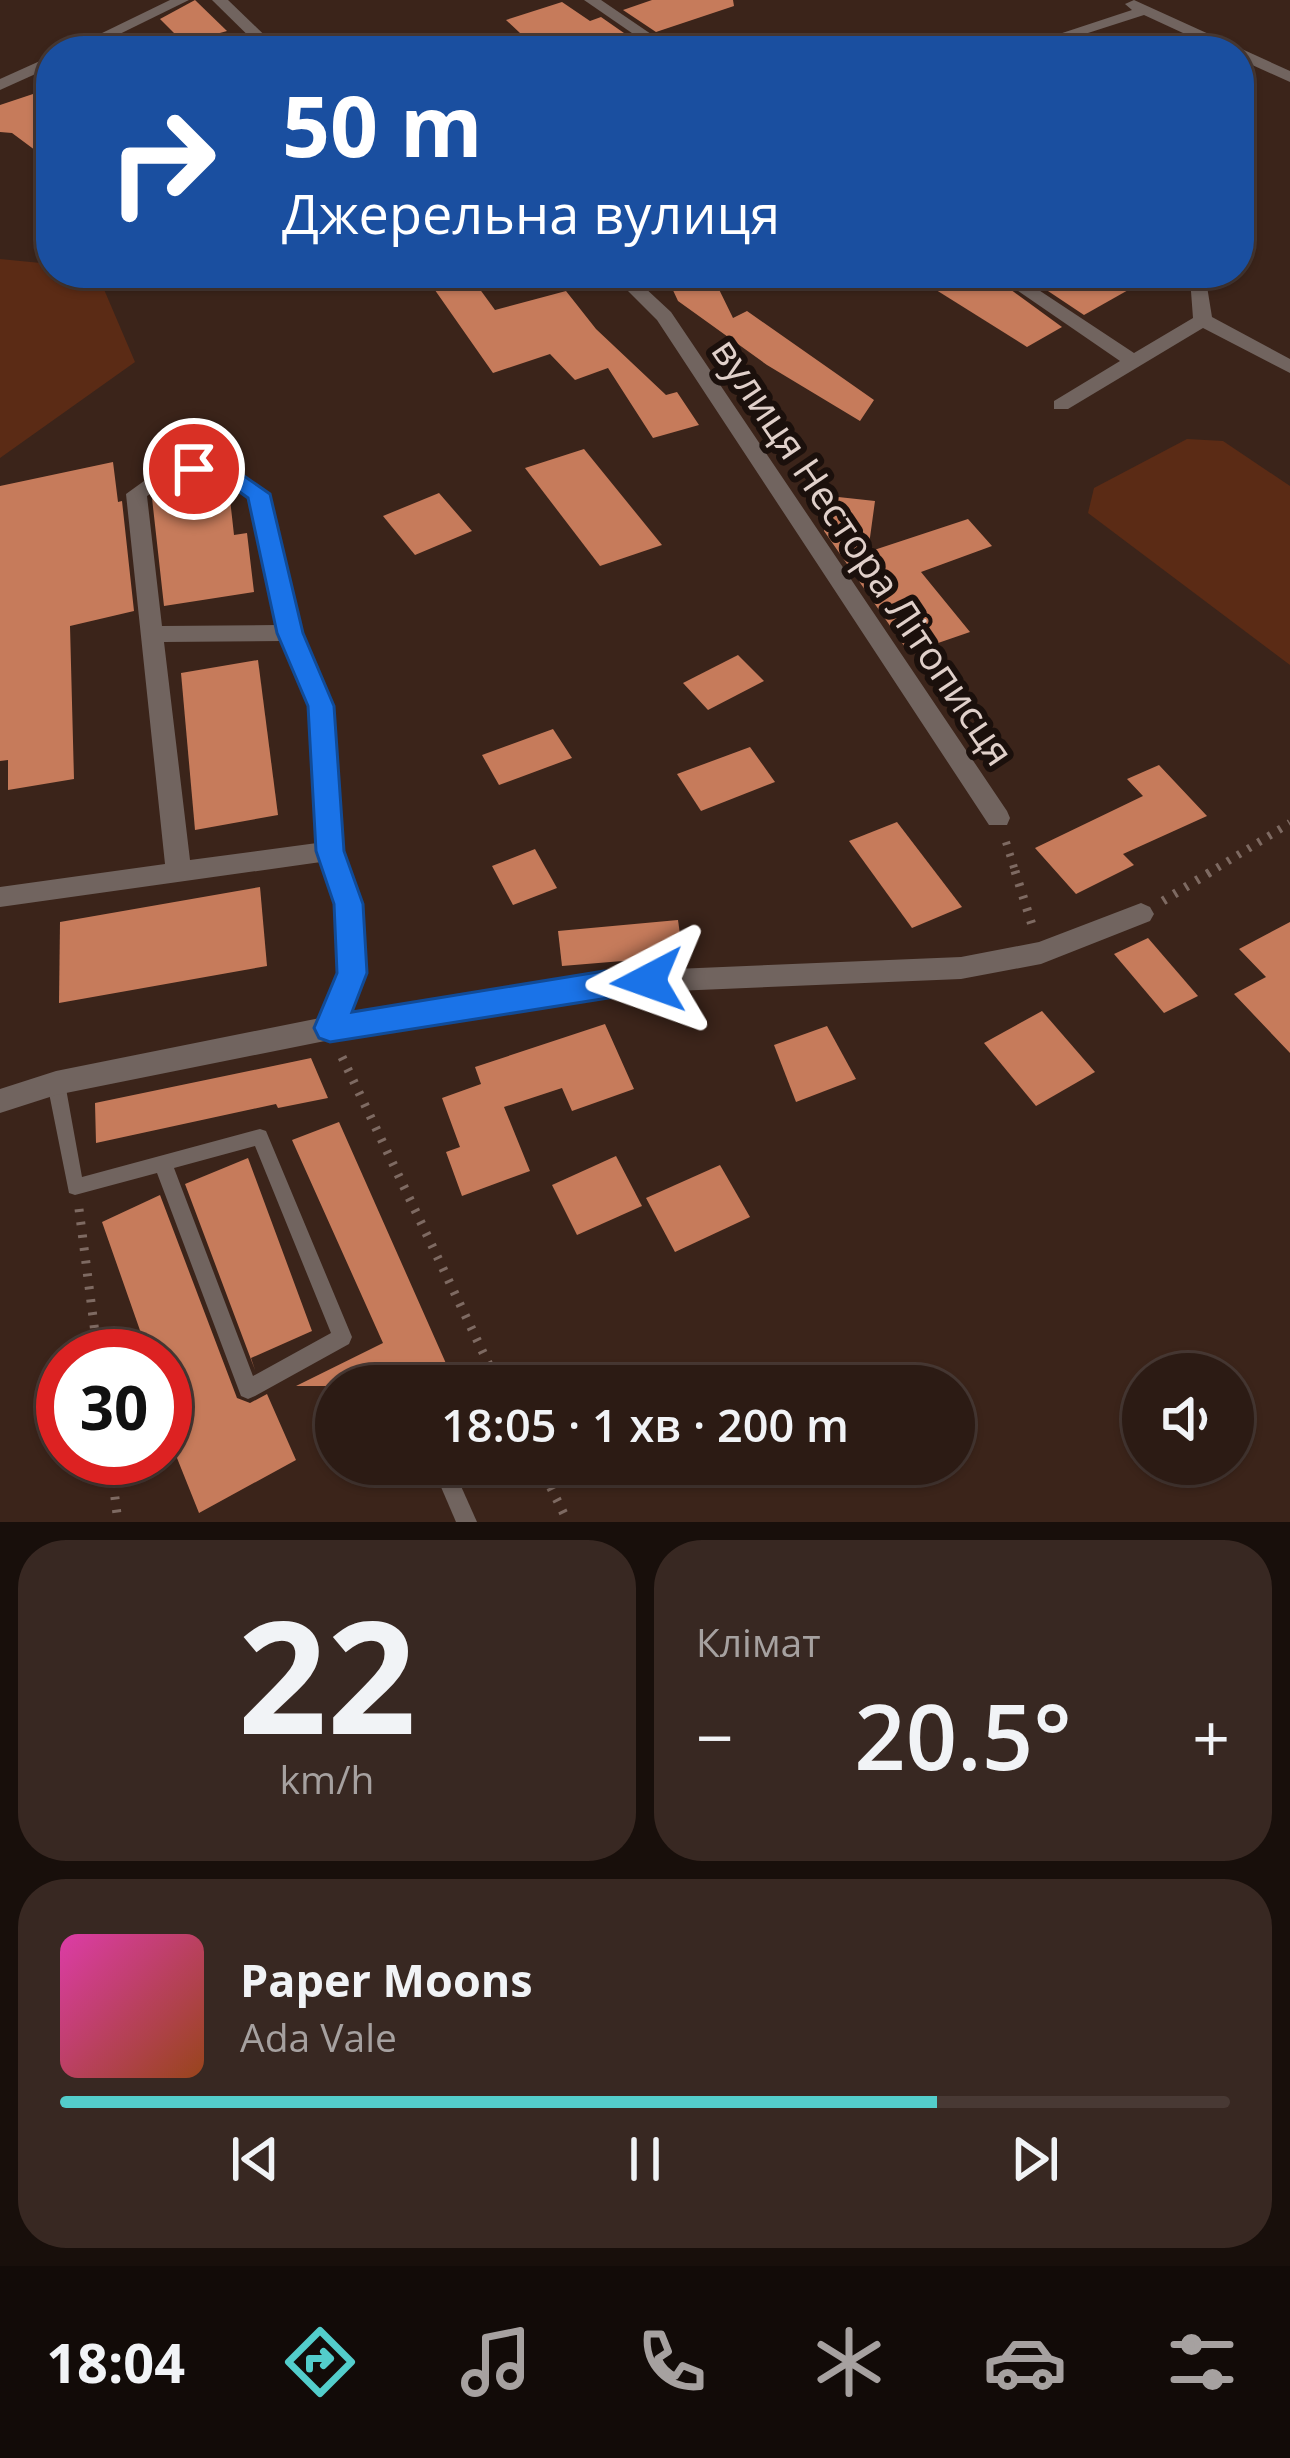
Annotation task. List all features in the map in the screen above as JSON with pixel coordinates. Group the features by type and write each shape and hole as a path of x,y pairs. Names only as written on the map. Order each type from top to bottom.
{"street":[{"path":"105,36 182,0"},
{"path":"219,0 257,36"},
{"path":"591,0 645,36"},
{"path":"1124,0 1202,36"},
{"path":"1064,36 1146,10"},
{"path":"1254,60 1290,77"},
{"path":"0,85 36,68"},
{"name":"вулиця Нестора Літописця","path":"635,288 664,316 998,818"},
{"path":"1023,288 1134,362"},
{"path":"1200,288 1203,320"},
{"path":"1061,405 1203,320"},
{"path":"1203,320 1290,367"},
{"path":"179,872 136,494 167,470 221,467 259,494 290,633 321,706 330,851 348,904 352,973 330,1028"},
{"path":"154,634 290,633"},
{"path":"0,897 330,851"},
{"path":"0,1101 56,1083 330,1028 604,983 961,968 1041,953 1141,914"}],"lane":[{"path":"56,1083 75,1187 260,1137 342,1336 248,1389 163,1164"},
{"path":"450,1485 467,1522"}],"path":[{"path":"998,818 1041,953"},
{"path":"1141,914 1290,823"},
{"path":"330,1028 388,1163 489,1365"},
{"path":"75,1187 94,1329"},
{"path":"113,1485 118,1522"},
{"path":"550,1485 568,1522"}],"shaded area":[{"path":"0,259 36,263 36,288 103,288 135,362 0,458"},
{"path":"1187,439 1223,441 1290,486 1290,665 1088,513 1094,488"}],"building":[{"path":"195,0 227,31 177,36 160,19"},
{"path":"652,0 733,0 734,6 656,32 623,10"},
{"path":"562,2 590,21 601,17 628,36 523,36 506,20"},
{"path":"36,93 36,151 12,133 0,132 0,105"},
{"path":"434,288 479,288 495,310 566,291 596,329 666,395 677,392 699,425 653,438 608,368 575,380 550,354 493,373"},
{"path":"672,288 718,288 733,318 747,311 874,400 860,421 767,365 678,301"},
{"path":"933,288 1009,288 1062,327 1027,347"},
{"path":"1044,288 1130,289 1084,315"},
{"path":"584,449 662,545 600,566 525,468"},
{"path":"113,462 134,611 70,626 74,779 8,790 8,760 0,761 0,486"},
{"path":"222,487 229,490 234,535 247,533 254,592 164,606 152,498"},
{"path":"439,493 472,531 415,555 383,516"},
{"path":"829,496 875,501 868,552 968,519 992,546 921,572 970,632 909,653 824,531"},
{"path":"738,655 764,681 708,710 683,683"},
{"path":"258,660 278,815 195,830 181,673"},
{"path":"553,729 572,758 499,785 482,755"},
{"path":"750,747 775,782 701,811 677,774"},
{"path":"1159,765 1207,816 1123,854 1134,865 1076,894 1035,848 1143,796 1127,779"},
{"path":"897,822 962,907 912,928 849,841"},
{"path":"535,849 557,888 513,905 492,866"},
{"path":"260,887 267,966 59,1003 60,922"},
{"path":"678,920 683,956 562,966 558,931"},
{"path":"1290,922 1290,1053 1234,994 1266,977 1239,949"},
{"path":"1148,938 1198,996 1164,1013 1114,954"},
{"path":"1042,1011 1095,1072 1036,1106 984,1043"},
{"path":"605,1024 634,1089 572,1111 562,1088 504,1107 530,1171 462,1196 446,1152 460,1147 442,1098 481,1084 475,1067"},
{"path":"827,1026 856,1079 796,1102 774,1045"},
{"path":"311,1058 328,1098 278,1108 276,1104 96,1143 95,1103"},
{"path":"339,1122 447,1365 338,1365 383,1343 292,1140"},
{"path":"616,1156 642,1206 577,1235 552,1185"},
{"path":"248,1158 312,1331 251,1358 255,1370 185,1184"},
{"path":"720,1165 750,1217 675,1252 646,1198"},
{"path":"160,1195 237,1398 250,1403 267,1394 296,1460 199,1513 188,1485 192,1485 192,1329 140,1329 102,1222"}],"route":[{"path":"194,469 221,467 259,494 290,633 321,706 330,851 348,904 352,973 330,1028 604,983 648,981"}]}
